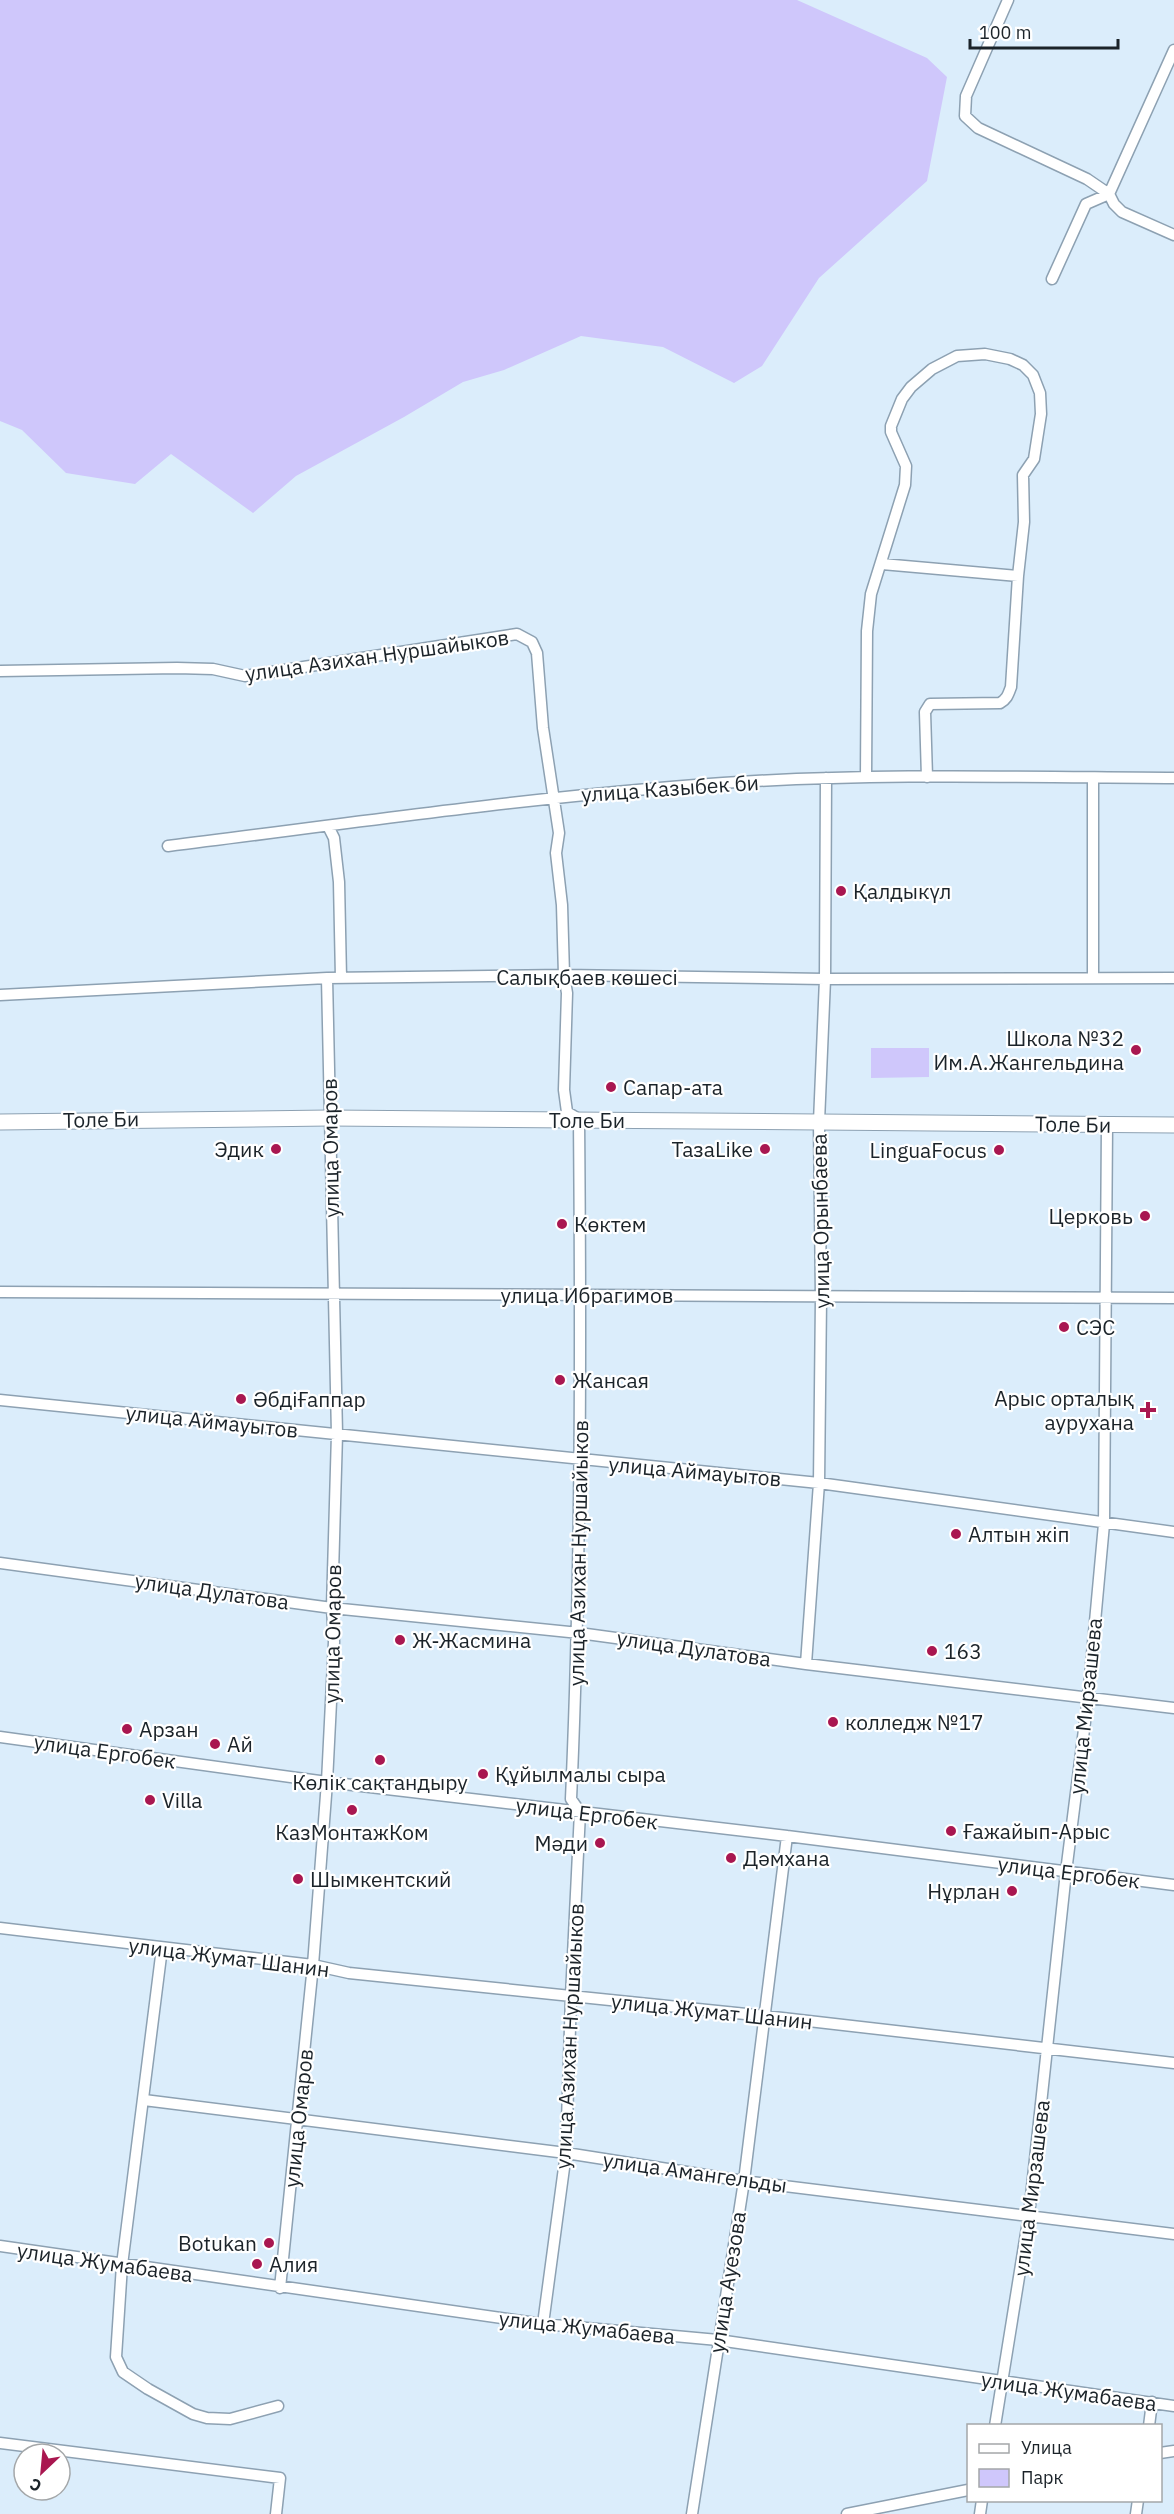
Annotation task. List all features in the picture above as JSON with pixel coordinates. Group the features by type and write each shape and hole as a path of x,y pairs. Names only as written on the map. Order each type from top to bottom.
{"main road":[{"name":"Толе Би","path":"0,1122 329,1118 1174,1125"}],"street":[{"path":"1008,0 966,96 965,116 978,128 1087,179 1109,194 1114,204 1122,212 1174,235"},
{"path":"1052,279 1086,204 1109,194 1174,50"},
{"path":"866,777 867,631 871,594 905,484 906,466 891,432 891,426 902,399 932,369 957,356 985,354 1010,359 1023,365 1033,375 1040,393 1040,427 1035,442 1034,459 1023,475 1024,522 1011,687 1006,700 1000,703 930,704 927,707 925,712 927,777"},
{"path":"882,564 1018,576"},
{"name":"улица Азихан Нуршайыков","path":"0,671 177,668 213,669 245,676 517,634 532,642 537,652 543,728 559,833 556,853 562,905 564,975 567,993 564,1090 567,1112 579,1119 581,1460 579,1633 571,1799 580,1812 566,2153 543,2324"},
{"name":"улица Казыбек би","path":"168,846 552,797 722,783 866,777 1174,778"},
{"name":"улица Орынбаева","path":"806,1664 819,1483 821,1298 819,1122 825,979 826,778"},
{"path":"1093,778 1093,977"},
{"path":"328,826 334,838 339,882 341,978"},
{"name":"Салықбаев көшесі","path":"0,995 327,978 564,975 825,979 1174,978"},
{"name":"улица Омаров","path":"280,2288 313,1965 327,1782 334,1642 332,1608 337,1434 327,978"},
{"name":"улица Мирзашева","path":"995,2424 1029,2215 1066,1872 1088,1698 1104,1524 1107,1125"},
{"name":"улица Ибрагимов","path":"0,1292 821,1298 1174,1298"},
{"name":"улица Аймауытов","path":"0,1400 819,1483 1174,1532"},
{"name":"улица Дулатова","path":"0,1563 332,1608 579,1633 806,1664 1174,1708"},
{"name":"улица Ергобек","path":"0,1737 327,1782 787,1836 1174,1885"},
{"name":"улица Ауезова","path":"692,2514 717,2340 744,2181 787,1836"},
{"name":"улица Жумат Шанин","path":"0,1928 313,1965 349,1973 765,2016 1174,2063"},
{"path":"162,1948 122,2265 116,2357 123,2372 193,2414 207,2418 230,2419 278,2406"},
{"name":"улица Амангельды","path":"144,2100 566,2153 744,2181 1174,2234"},
{"name":"улица Жумабаева","path":"0,2246 543,2324 717,2340 1174,2406"},
{"path":"1149,2424 1152,2402"},
{"path":"0,2443 280,2478 276,2514"},
{"path":"847,2514 967,2490"}],"green space":[{"path":"0,0 797,0 927,58 947,77 927,181 819,278 762,366 734,383 663,347 581,336 504,370 463,382 296,476 253,513 171,454 135,484 66,473 22,430 0,421"},
{"path":"871,1048 929,1048 929,1077 871,1078"}],"place":[{"name":"Қалдыкүл","path":"841,891"},
{"name":"Школа №32 Им.А.Жангельдина","path":"1136,1050"},
{"name":"Сапар-ата","path":"611,1087"},
{"name":"Эдик","path":"276,1149"},
{"name":"ТазаLike","path":"765,1149"},
{"name":"LinguaFocus","path":"999,1150"},
{"name":"Церковь","path":"1145,1216"},
{"name":"Көктем","path":"562,1224"},
{"name":"СЭС","path":"1064,1327"},
{"name":"Жансая","path":"560,1380"},
{"name":"ӘбдіҒаппар","path":"241,1399"},
{"name":"Арыс орталық аурухана","path":"1148,1410"},
{"name":"Алтын жіп","path":"956,1534"},
{"name":"Ж-Жасмина","path":"400,1640"},
{"name":"163","path":"932,1651"},
{"name":"колледж №17","path":"833,1722"},
{"name":"Арзан","path":"127,1729"},
{"name":"Ай","path":"215,1744"},
{"name":"Көлік сақтандыру","path":"380,1760"},
{"name":"Құйылмалы сыра","path":"483,1774"},
{"name":"Villa","path":"150,1800"},
{"name":"КазМонтажКом","path":"352,1810"},
{"name":"Ғажайып-Арыс","path":"951,1831"},
{"name":"Мәди","path":"600,1843"},
{"name":"Дәмхана","path":"731,1858"},
{"name":"Шымкентский","path":"298,1879"},
{"name":"Нұрлан","path":"1012,1891"},
{"name":"Botukan","path":"269,2243"},
{"name":"Алия","path":"257,2264"}]}
